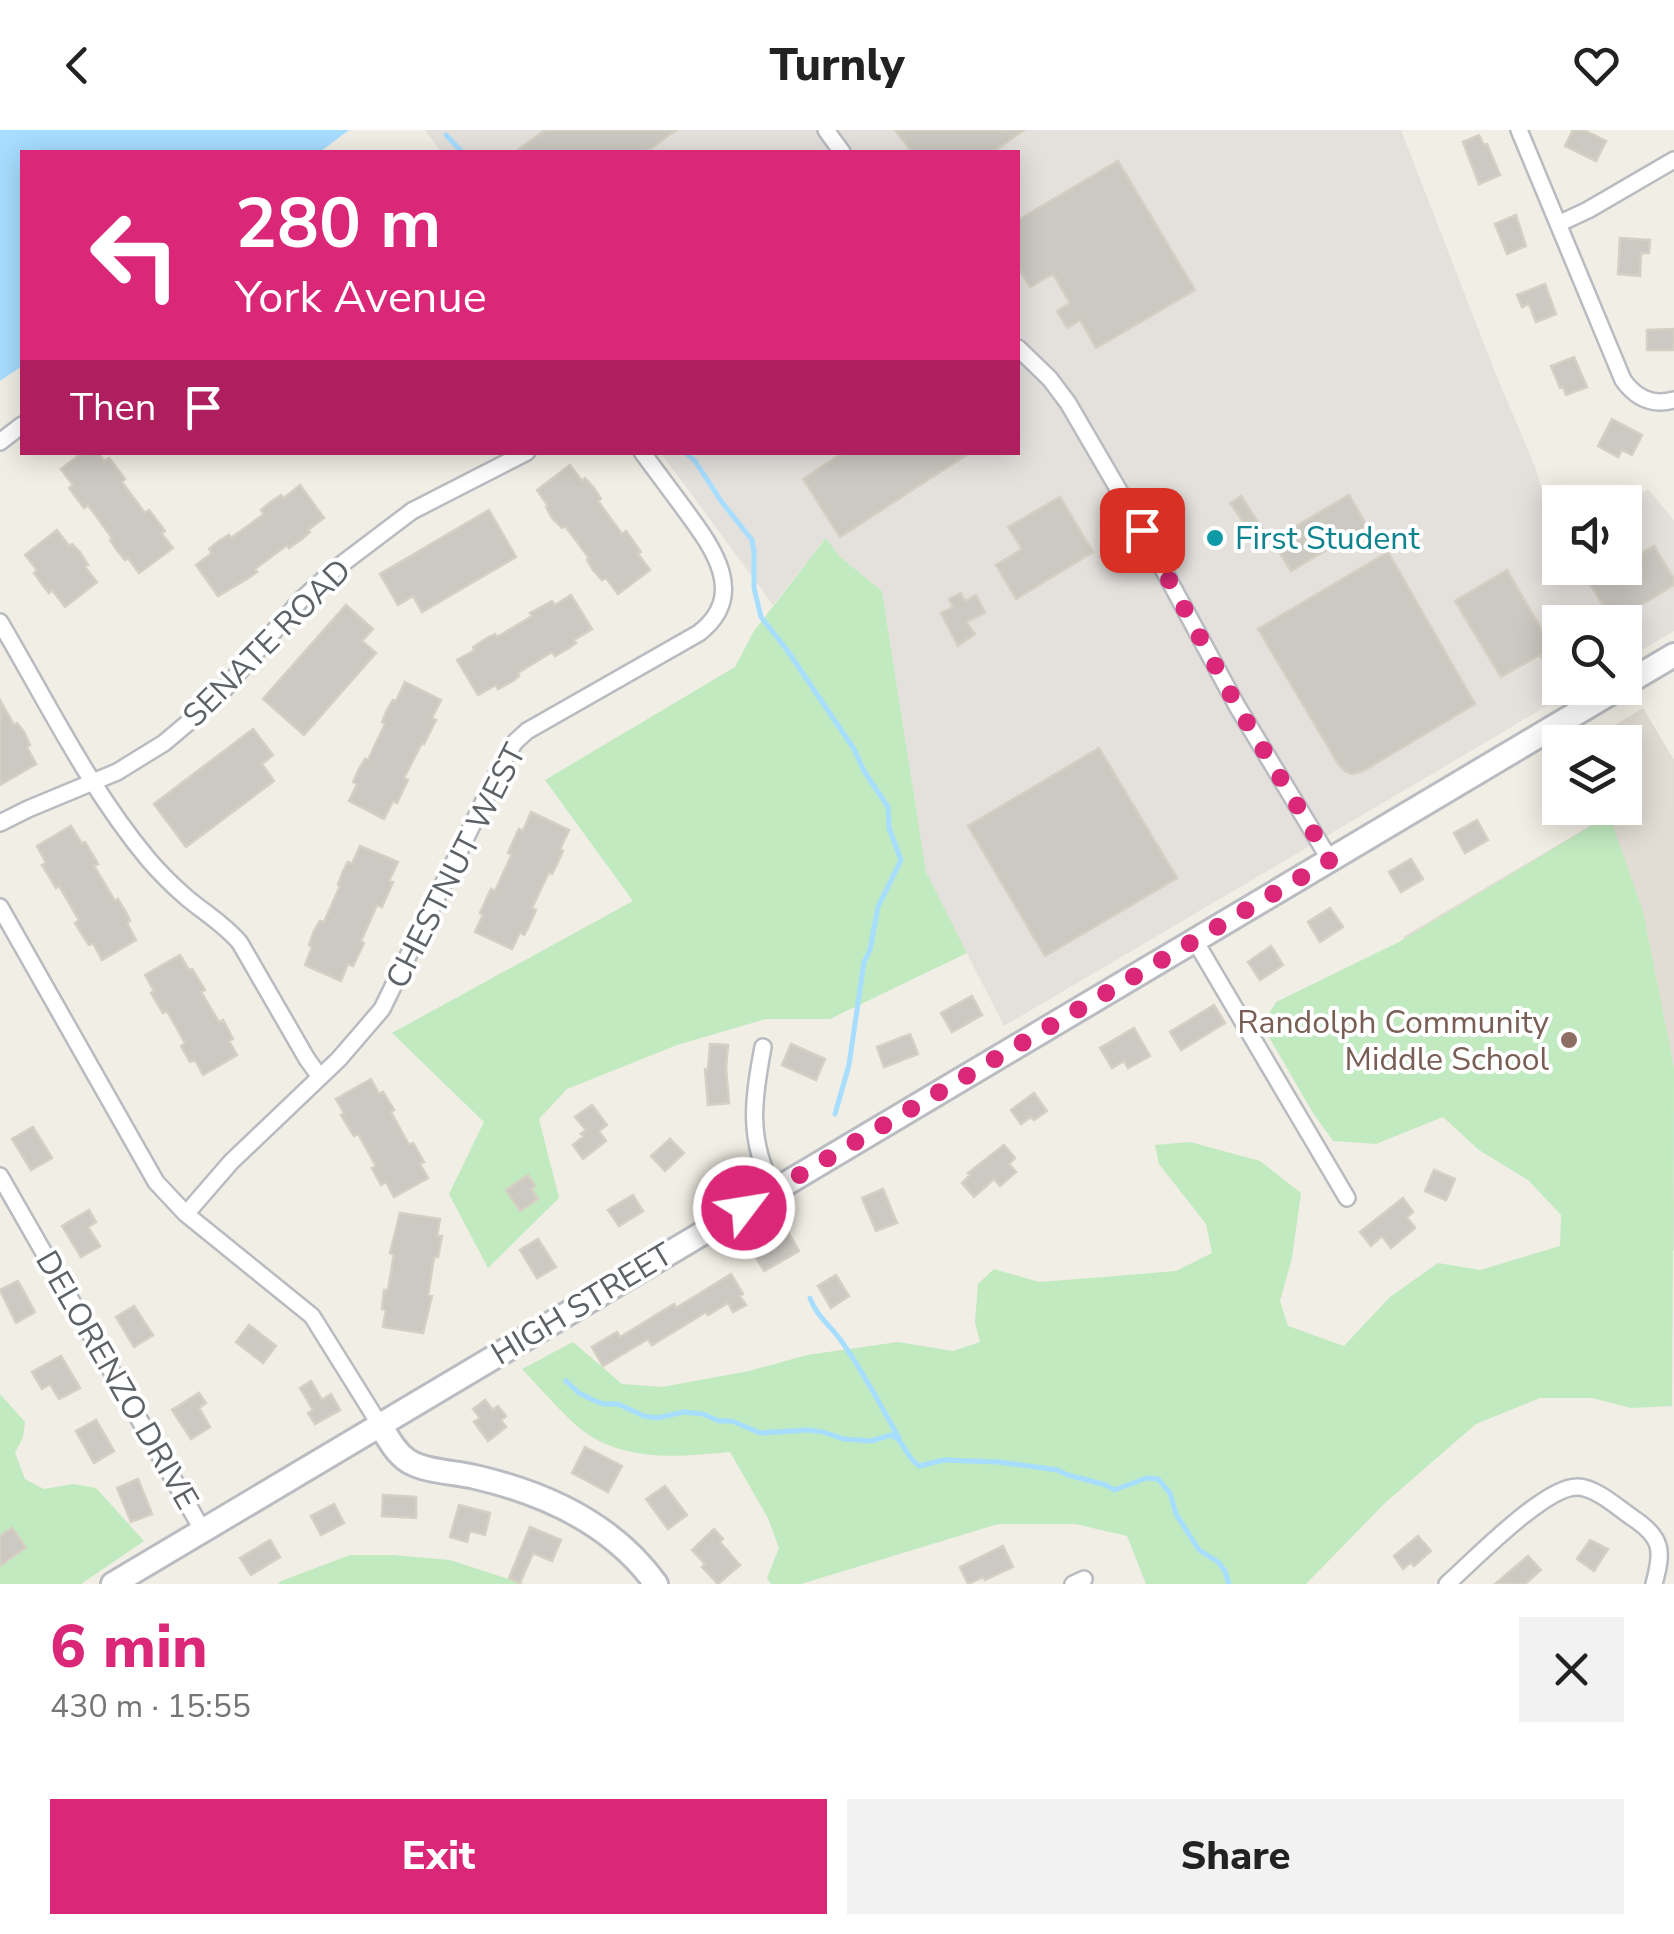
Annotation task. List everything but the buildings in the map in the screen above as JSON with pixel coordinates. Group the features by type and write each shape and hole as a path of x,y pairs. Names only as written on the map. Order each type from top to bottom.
{"main road":[{"name":"HIGH STREET","path":"1642,674 1674,655"},
{"name":"HIGH STREET","path":"112,1584 1590,705"},
{"path":"380,1425 396,1451 414,1464 499,1483 545,1498 576,1514 615,1540 656,1584"}],"street":[{"path":"1519,130 1623,380 1643,398 1674,400"},
{"path":"1558,224 1674,160"},
{"path":"1020,350 1055,385 1076,416 1254,736 1330,860"},
{"path":"0,442 20,427"},
{"name":"SENATE ROAD","path":"0,823 127,767 191,723 311,590 383,531 424,504 521,455"},
{"name":"CHESTNUT WEST","path":"186,1214 231,1162 356,1041 382,1009 515,742 698,633 717,614 723,585 712,549 644,455"},
{"path":"0,622 94,782 154,867 240,943 320,1077"},
{"path":"0,907 164,1192 312,1316 380,1425"},
{"path":"1194,939 1347,1198"},
{"path":"762,1047 754,1131 774,1190"},
{"name":"DELORENZO DRIVE","path":"0,1176 203,1531"},
{"path":"1448,1584 1538,1504 1561,1490 1576,1487 1597,1494 1654,1535 1661,1550 1654,1584"}],"shaded area":[{"path":"425,130 1401,130 1542,489 1542,585 1642,585 1642,493 1648,489 1674,520 1674,631 1642,650 1642,605 1542,605 1542,705 1549,705 1004,1026 926,873 882,591 839,556 826,538 773,605 662,455 1020,455 1020,150 440,150"},
{"name":"Randolph Community Middle School","path":"1643,708 1674,760 1674,1251 1532,1154 1403,937 1591,825 1642,825 1642,725 1615,725"}],"green space":[{"path":"826,538 839,556 882,591 926,872 967,953 830,1019 766,1019 677,1045 567,1089 539,1119 559,1198 488,1268 449,1194 484,1122 392,1033 633,901 545,780 735,667 754,631"},
{"path":"1592,825 1613,825 1643,911 1674,1068 1672,1406 1631,1408 1592,1398 1540,1398 1476,1424 1386,1502 1306,1584 1146,1584 1127,1536 1075,1524 998,1524 801,1584 771,1584 767,1578 779,1548 768,1518 730,1452 650,1455 612,1446 577,1426 522,1369 573,1342 622,1384 662,1387 749,1371 807,1355 898,1342 953,1351 980,1342 975,1322 978,1284 994,1269 1039,1282 1176,1271 1212,1253 1206,1224 1159,1164 1155,1145 1190,1142 1260,1161 1301,1193 1292,1258 1280,1301 1288,1326 1344,1346 1390,1297 1438,1263 1480,1270 1560,1246 1561,1215 1528,1180 1479,1150 1443,1117 1376,1144 1333,1141 1262,1025 1276,1002 1399,942"},
{"path":"0,1394 25,1422 15,1453 25,1479 44,1489 73,1484 96,1488 144,1541 81,1584 0,1584"},
{"path":"350,1555 450,1560 524,1584 278,1584"}],"water":[{"path":"0,130 349,130 323,150 20,150 20,367 0,381"}],"waterway":[{"path":"446,135 460,150"},
{"path":"688,455 752,540 754,588 761,617 854,749 888,807 889,828 901,860 878,907 864,962 849,1065 835,1114"},
{"path":"810,1298 858,1366 899,1438"},
{"path":"566,1381 591,1399 618,1404 644,1416 703,1414 760,1433 808,1430 871,1441 891,1435 919,1466 944,1460 999,1462 1057,1470 1114,1490 1147,1478 1158,1479 1170,1493 1176,1514 1199,1550 1218,1562 1229,1584"}],"place":[{"name":"First Student","path":"1215,538"},
{"name":"Randolph Community Middle School","path":"1569,1040"}],"route":[{"path":"744,1208 1330,860 1237,706 1142,530"}]}
